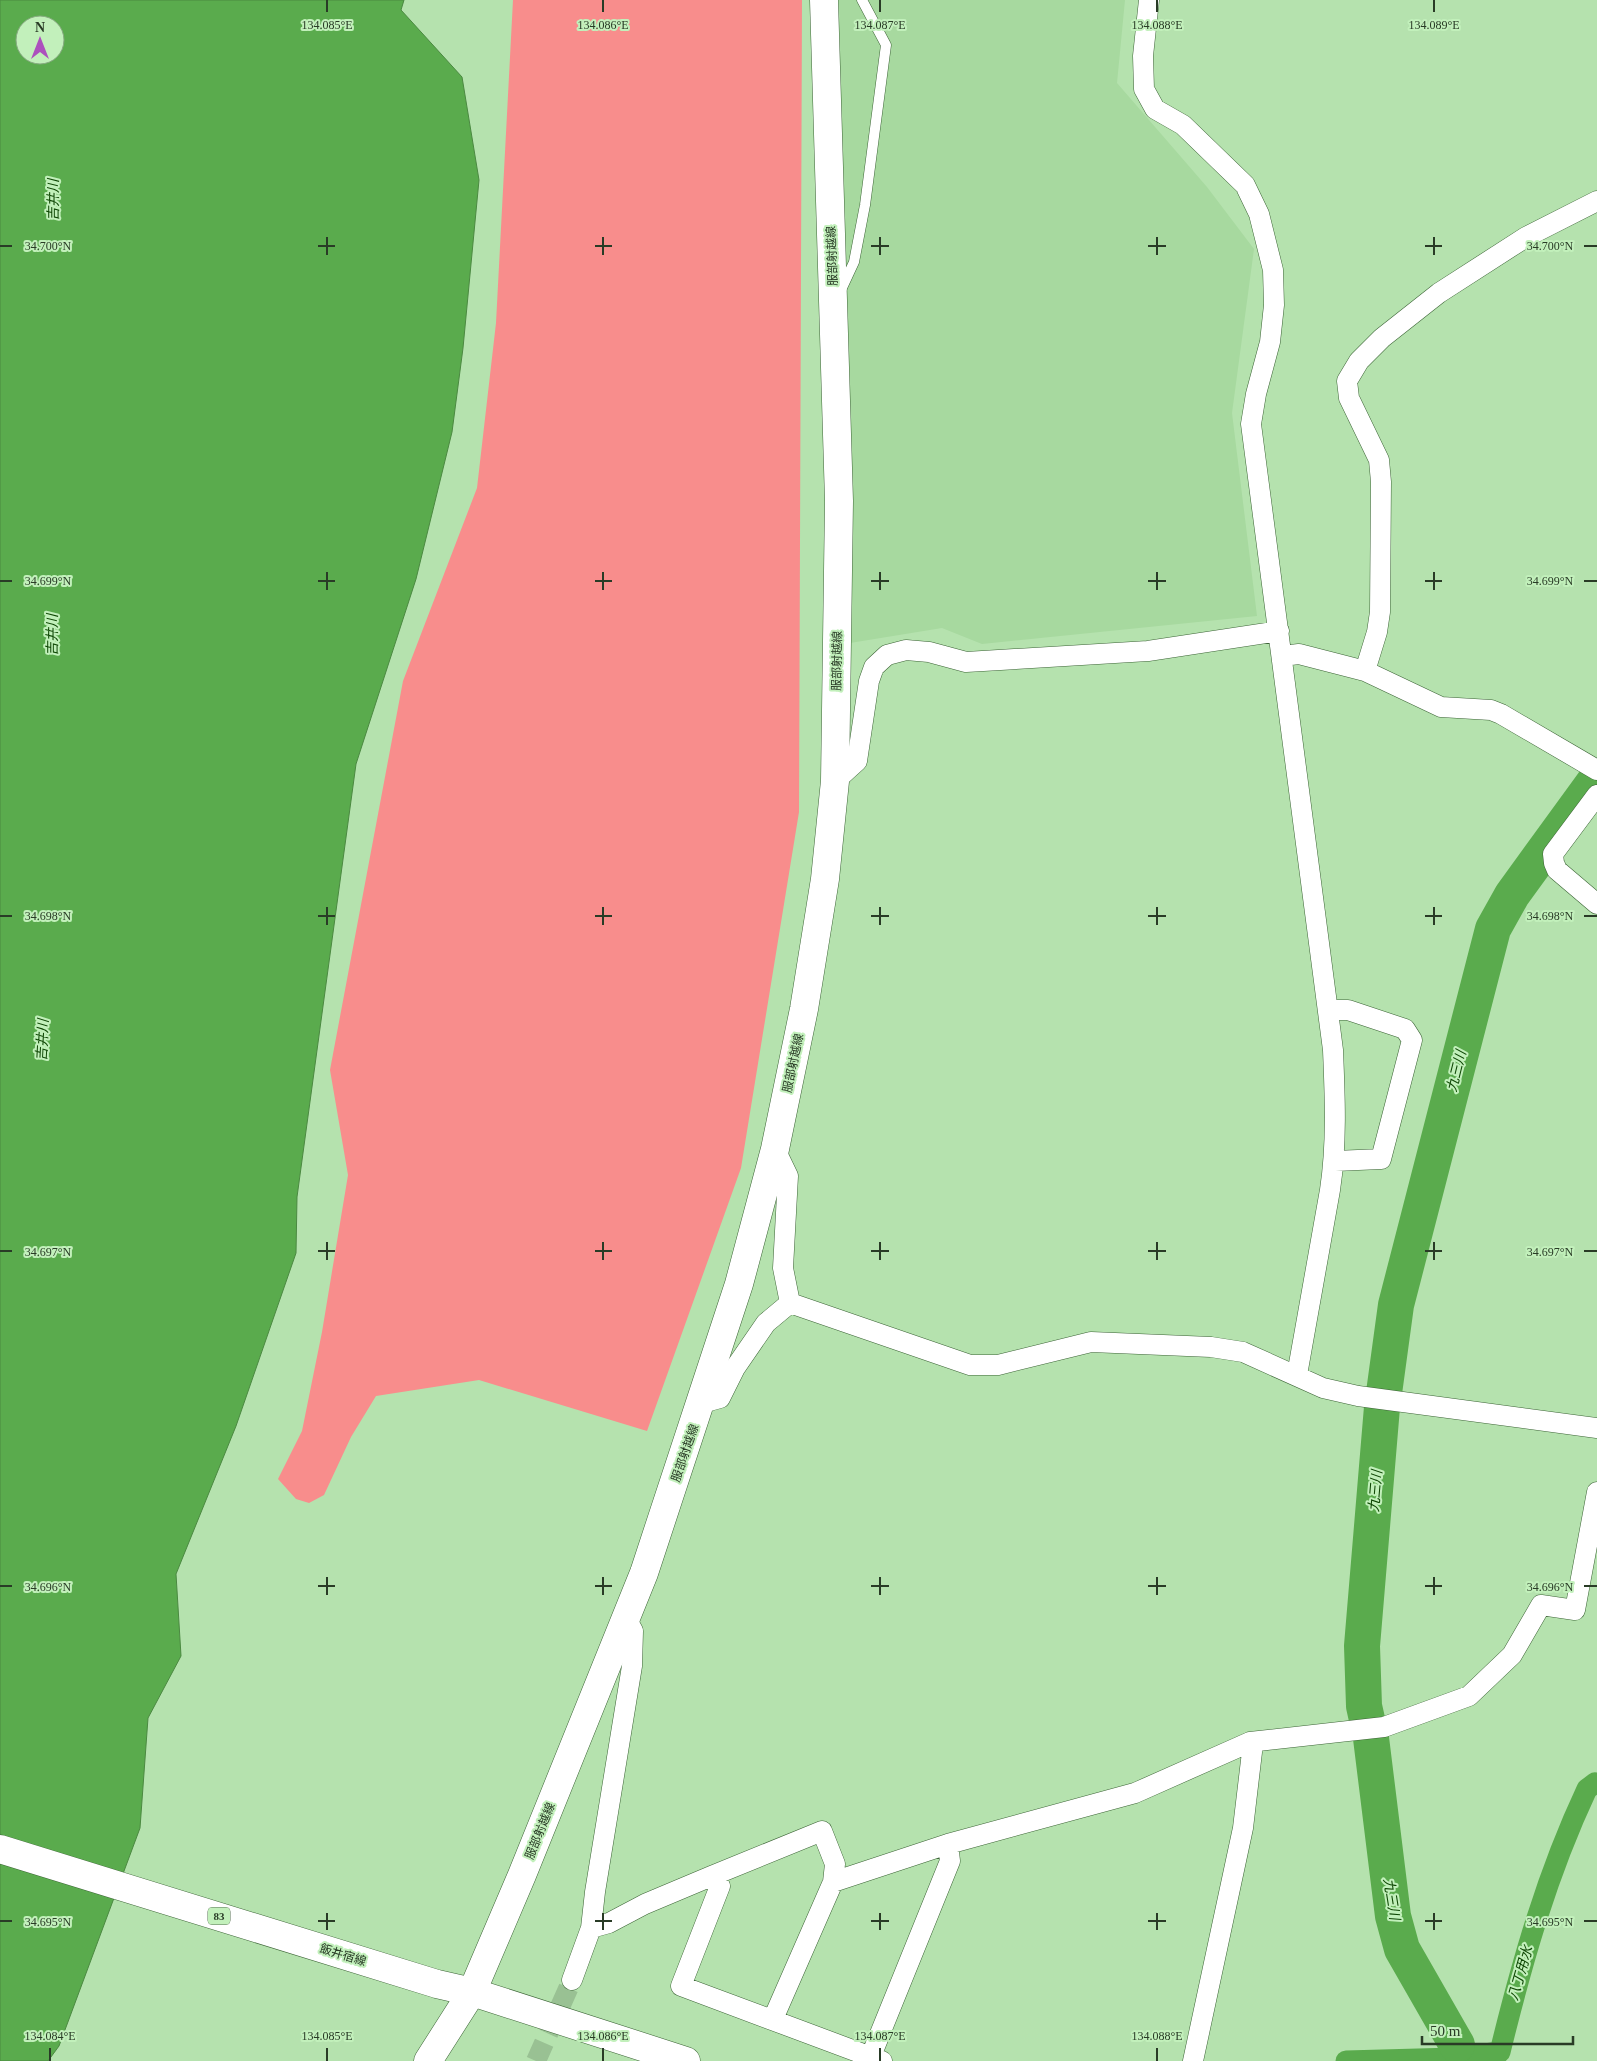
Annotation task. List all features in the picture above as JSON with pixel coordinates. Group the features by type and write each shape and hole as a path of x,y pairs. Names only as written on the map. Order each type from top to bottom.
{"main road":[{"name":"服部射越線","path":"428,2061 455,2022 472,1992 522,1875 644,1574 702,1403 739,1284 775,1149 804,1009 825,879 835,781 840,500 824,0"},
{"name":"飯井宿線","path":"0,1849 437,1984 472,1992 686,2061"}],"street":[{"path":"1150,0 1142,56 1144,89 1155,109 1183,124 1245,185 1259,214 1273,270 1274,306 1270,342 1256,394 1251,424 1334,1050 1335,1161 1297,1375"},
{"path":"1365,671 1378,632 1380,612 1381,482 1379,460 1349,398 1347,381 1359,361 1382,338 1439,293 1526,237 1597,200"},
{"path":"835,781 857,761 869,682 874,667 887,655 906,650 929,652 966,662 1004,660 1148,651 1279,631"},
{"path":"1282,656 1299,654 1365,671 1441,707 1491,710 1502,714 1597,770"},
{"path":"1597,796 1553,854 1557,870 1597,904"},
{"path":"1328,1010 1348,1010 1405,1029 1412,1040 1380,1159 1335,1161"},
{"path":"775,1149 788,1176 783,1268 790,1303"},
{"path":"790,1303 970,1365 998,1365 1091,1342 1211,1347 1243,1352 1323,1388 1358,1396 1597,1428"},
{"path":"702,1403 720,1398 735,1368 766,1323 790,1303"},
{"path":"833,1882 948,1844 1135,1793 1250,1742 1384,1727 1469,1696 1512,1655 1540,1605 1575,1610 1597,1492"},
{"path":"572,1980 592,1928 594,1892 632,1666 633,1631 626,1618"},
{"path":"1189,2061 1194,2061 1243,1828 1252,1752 1250,1742"},
{"path":"592,1928 609,1923 645,1904 822,1831 835,1864 833,1882 773,2019"},
{"path":"714,1875 720,1886 681,1986 773,2019 841,2053 876,2058 950,1861 948,1844"}],"lane":[{"path":"833,307 854,262 865,205 886,45 862,0"}],"shaded area":[{"path":"513,0 802,0 799,812 741,1168 647,1431 479,1380 376,1396 351,1437 324,1495 309,1503 296,1499 278,1479 302,1431 322,1332 348,1175 330,1070 403,681 477,488 496,323"},
{"path":"839,0 1125,0 1117,83 1207,187 1254,249 1232,413 1257,616 982,644 942,628 850,643"}],"water":[{"name":"吉井川","path":"0,0 404,0 401,10 462,77 479,180 463,348 452,432 416,579 356,764 297,1197 296,1253 236,1426 176,1574 181,1656 148,1718 140,1828 59,2046 48,2061 0,2061"}],"waterway":[{"name":"九三川","path":"1384,1393 1396,1305 1493,929 1512,895 1597,778"},
{"name":"九三川","path":"1368,1724 1364,1706 1362,1646 1382,1407"},
{"name":"九三川","path":"1371,1738 1393,1916 1402,1949 1457,2045"},
{"name":"八丁用水","path":"1346,2061 1454,2058 1500,2052 1517,1985 1548,1886 1587,1789 1595,1783 1597,1784"}],"tunnel":[{"path":"536,2061 572,1980"}]}
